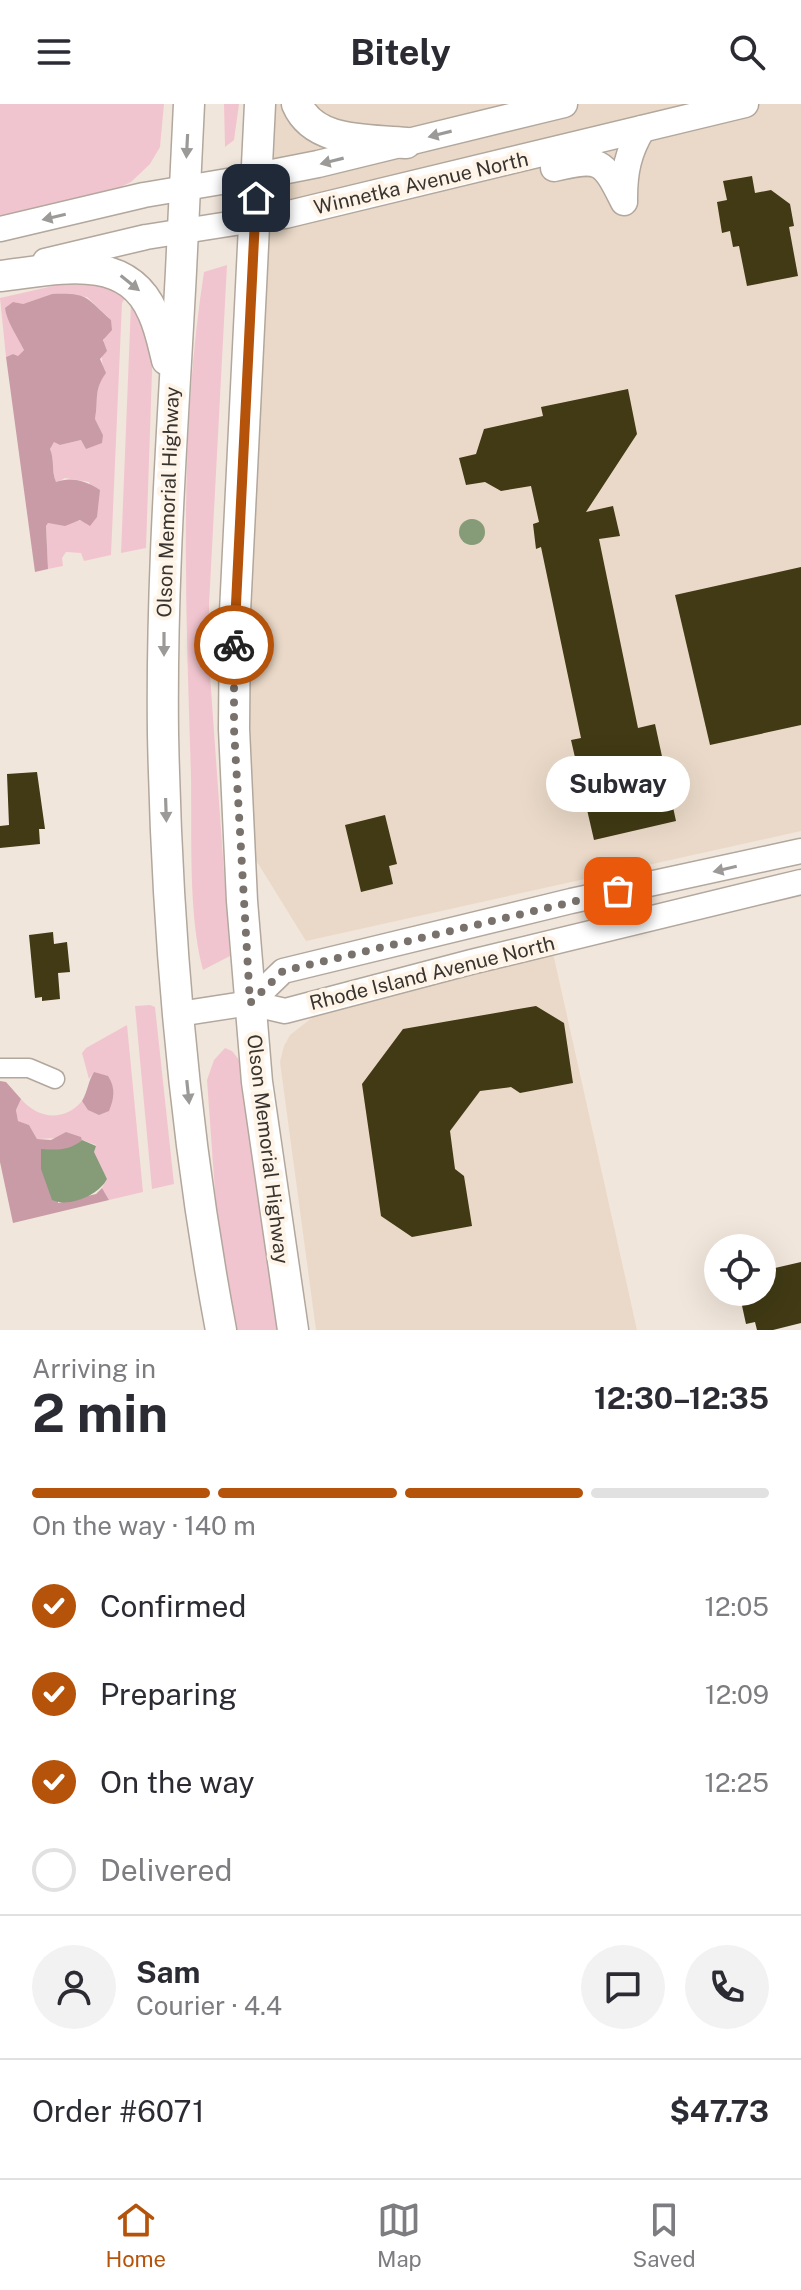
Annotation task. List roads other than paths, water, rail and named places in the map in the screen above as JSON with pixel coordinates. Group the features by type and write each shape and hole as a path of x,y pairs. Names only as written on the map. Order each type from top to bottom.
{"highway":[{"name":"Olson Memorial Highway","path":"189,104 173,381 163,732 170,913 179,1014 202,1214 221,1330"},
{"name":"Olson Memorial Highway","path":"260,104 234,627 234,729 257,1082 293,1330"},
{"path":"297,104 312,125 328,133 406,143"},
{"path":"0,274 82,269 116,273 127,278 138,288 153,312 173,381"}],"main road":[{"name":"Winnetka Avenue North","path":"257,176 564,104"},
{"name":"Winnetka Avenue North","path":"254,220 745,104"},
{"path":"421,182 466,189 585,161 601,165 611,175 624,202 626,164 631,147 642,129"}],"street":[{"name":"Winnetka Avenue North","path":"0,229 144,195 257,176"},
{"name":"Winnetka Avenue North","path":"0,274 183,230 254,220"},
{"name":"Rhode Island Avenue North","path":"250,1003 283,971 571,901 801,851"},
{"name":"Rhode Island Avenue North","path":"179,1014 250,1003 285,1011 471,962 801,882"},
{"path":"0,1068 29,1068 55,1079"}],"place":[{"name":"Subway","path":"618,891"}]}
